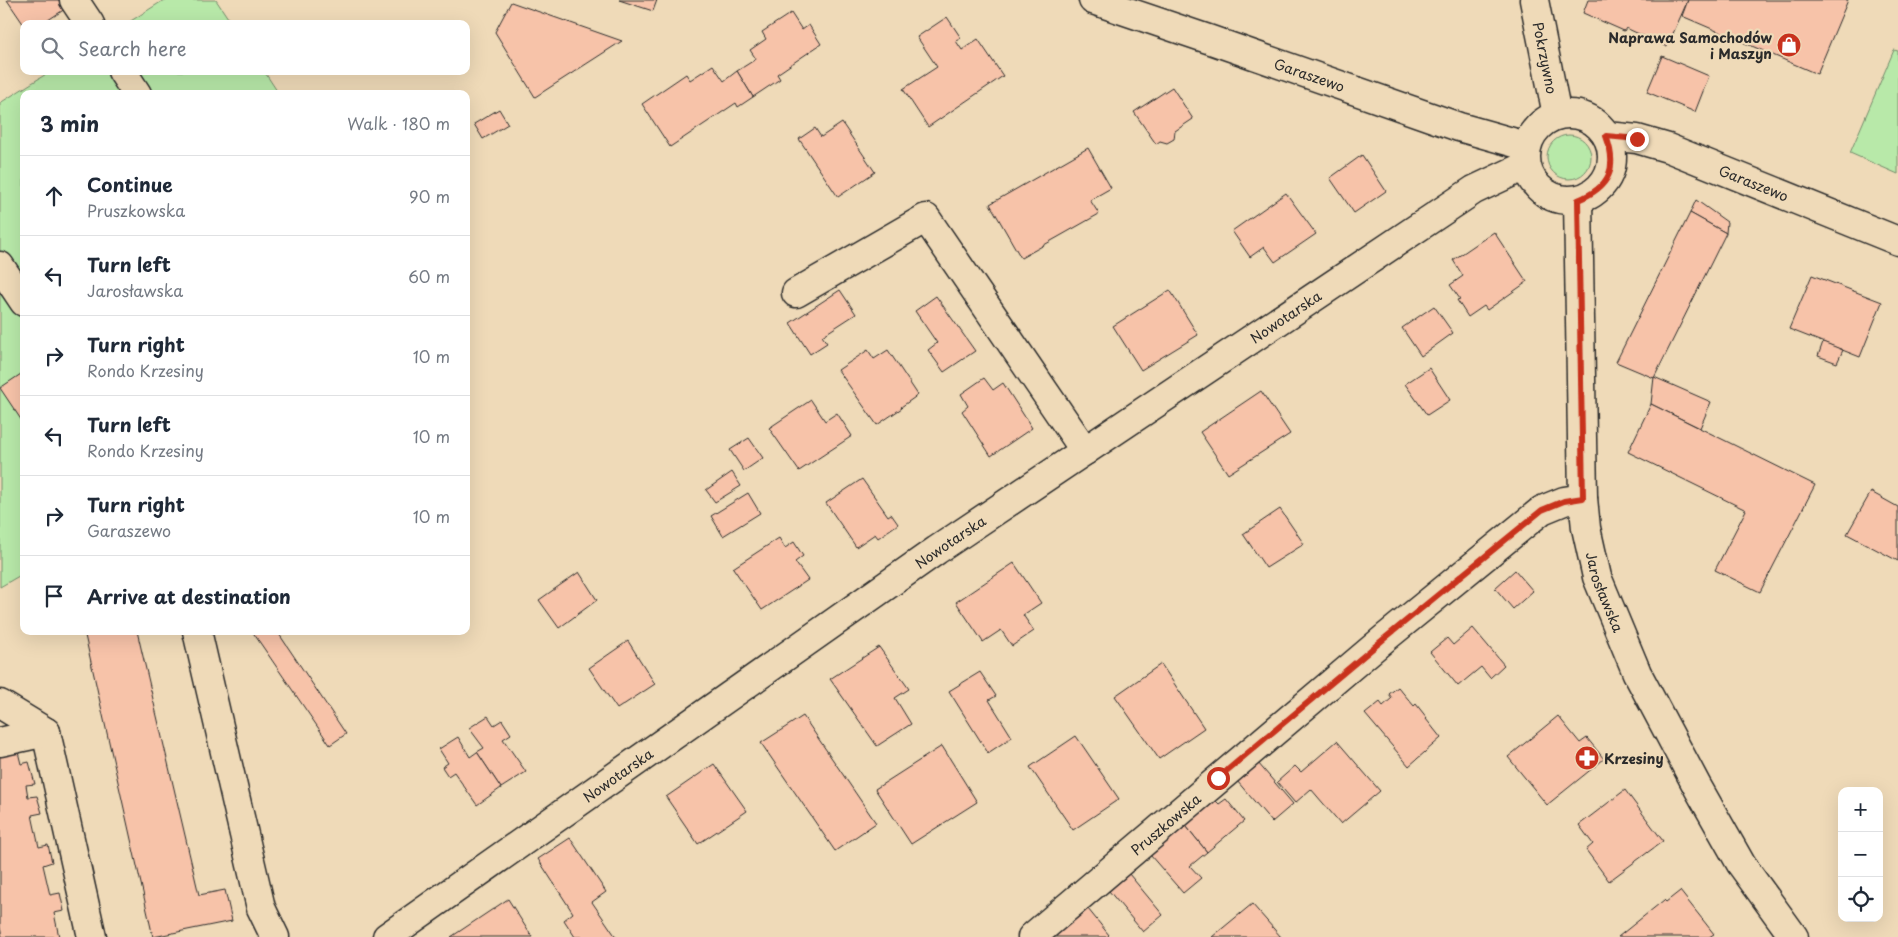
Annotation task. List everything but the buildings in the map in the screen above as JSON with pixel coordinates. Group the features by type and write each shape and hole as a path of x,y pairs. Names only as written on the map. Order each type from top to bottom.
{"street":[{"path":"74,0 87,20"},
{"name":"Garaszewo","path":"1093,0 1458,127 1526,156"},
{"name":"Pokrzywno","path":"1534,0 1557,115"},
{"path":"125,75 134,90"},
{"path":"1570,114 1584,117 1597,124 1606,136 1612,151 1611,167 1605,182 1593,194 1578,200 1563,201 1548,196 1536,187 1526,156 1532,133 1542,122 1557,115 1570,114"},
{"name":"Garaszewo","path":"1606,136 1637,139 1668,148 1898,241"},
{"name":"Nowotarska","path":"387,937 937,550 1526,156"},
{"name":"Jarosławska","path":"1578,200 1583,498 1586,528 1597,577 1637,673 1698,788 1741,864 1790,936"},
{"path":"796,293 926,218 1085,451"},
{"path":"0,266 20,296"},
{"name":"Pruszkowska","path":"1032,937 1377,644 1542,510 1564,501 1583,498"},
{"path":"198,635 262,908 275,937"},
{"path":"0,704 46,732 92,937"},
{"path":"0,742 46,732"}],"green space":[{"path":"164,0 216,0 229,20 132,20"},
{"path":"1894,50 1898,51 1898,174 1850,153"},
{"path":"45,75 267,75 276,90 21,90"},
{"path":"20,90 20,575 0,587 0,103"},
{"path":"1569,135 1581,139 1587,145 1591,157 1587,169 1581,175 1569,179 1557,175 1551,169 1547,157 1551,145 1557,139"}],"place":[{"name":"Naprawa Samochodów i Maszyn","path":"1789,45"},
{"name":"Krzesiny","path":"1587,758"}],"route":[{"path":"1218,778 1542,510 1564,501 1583,498 1578,200 1593,194 1605,182 1611,167 1612,151 1606,136 1637,139"}]}
